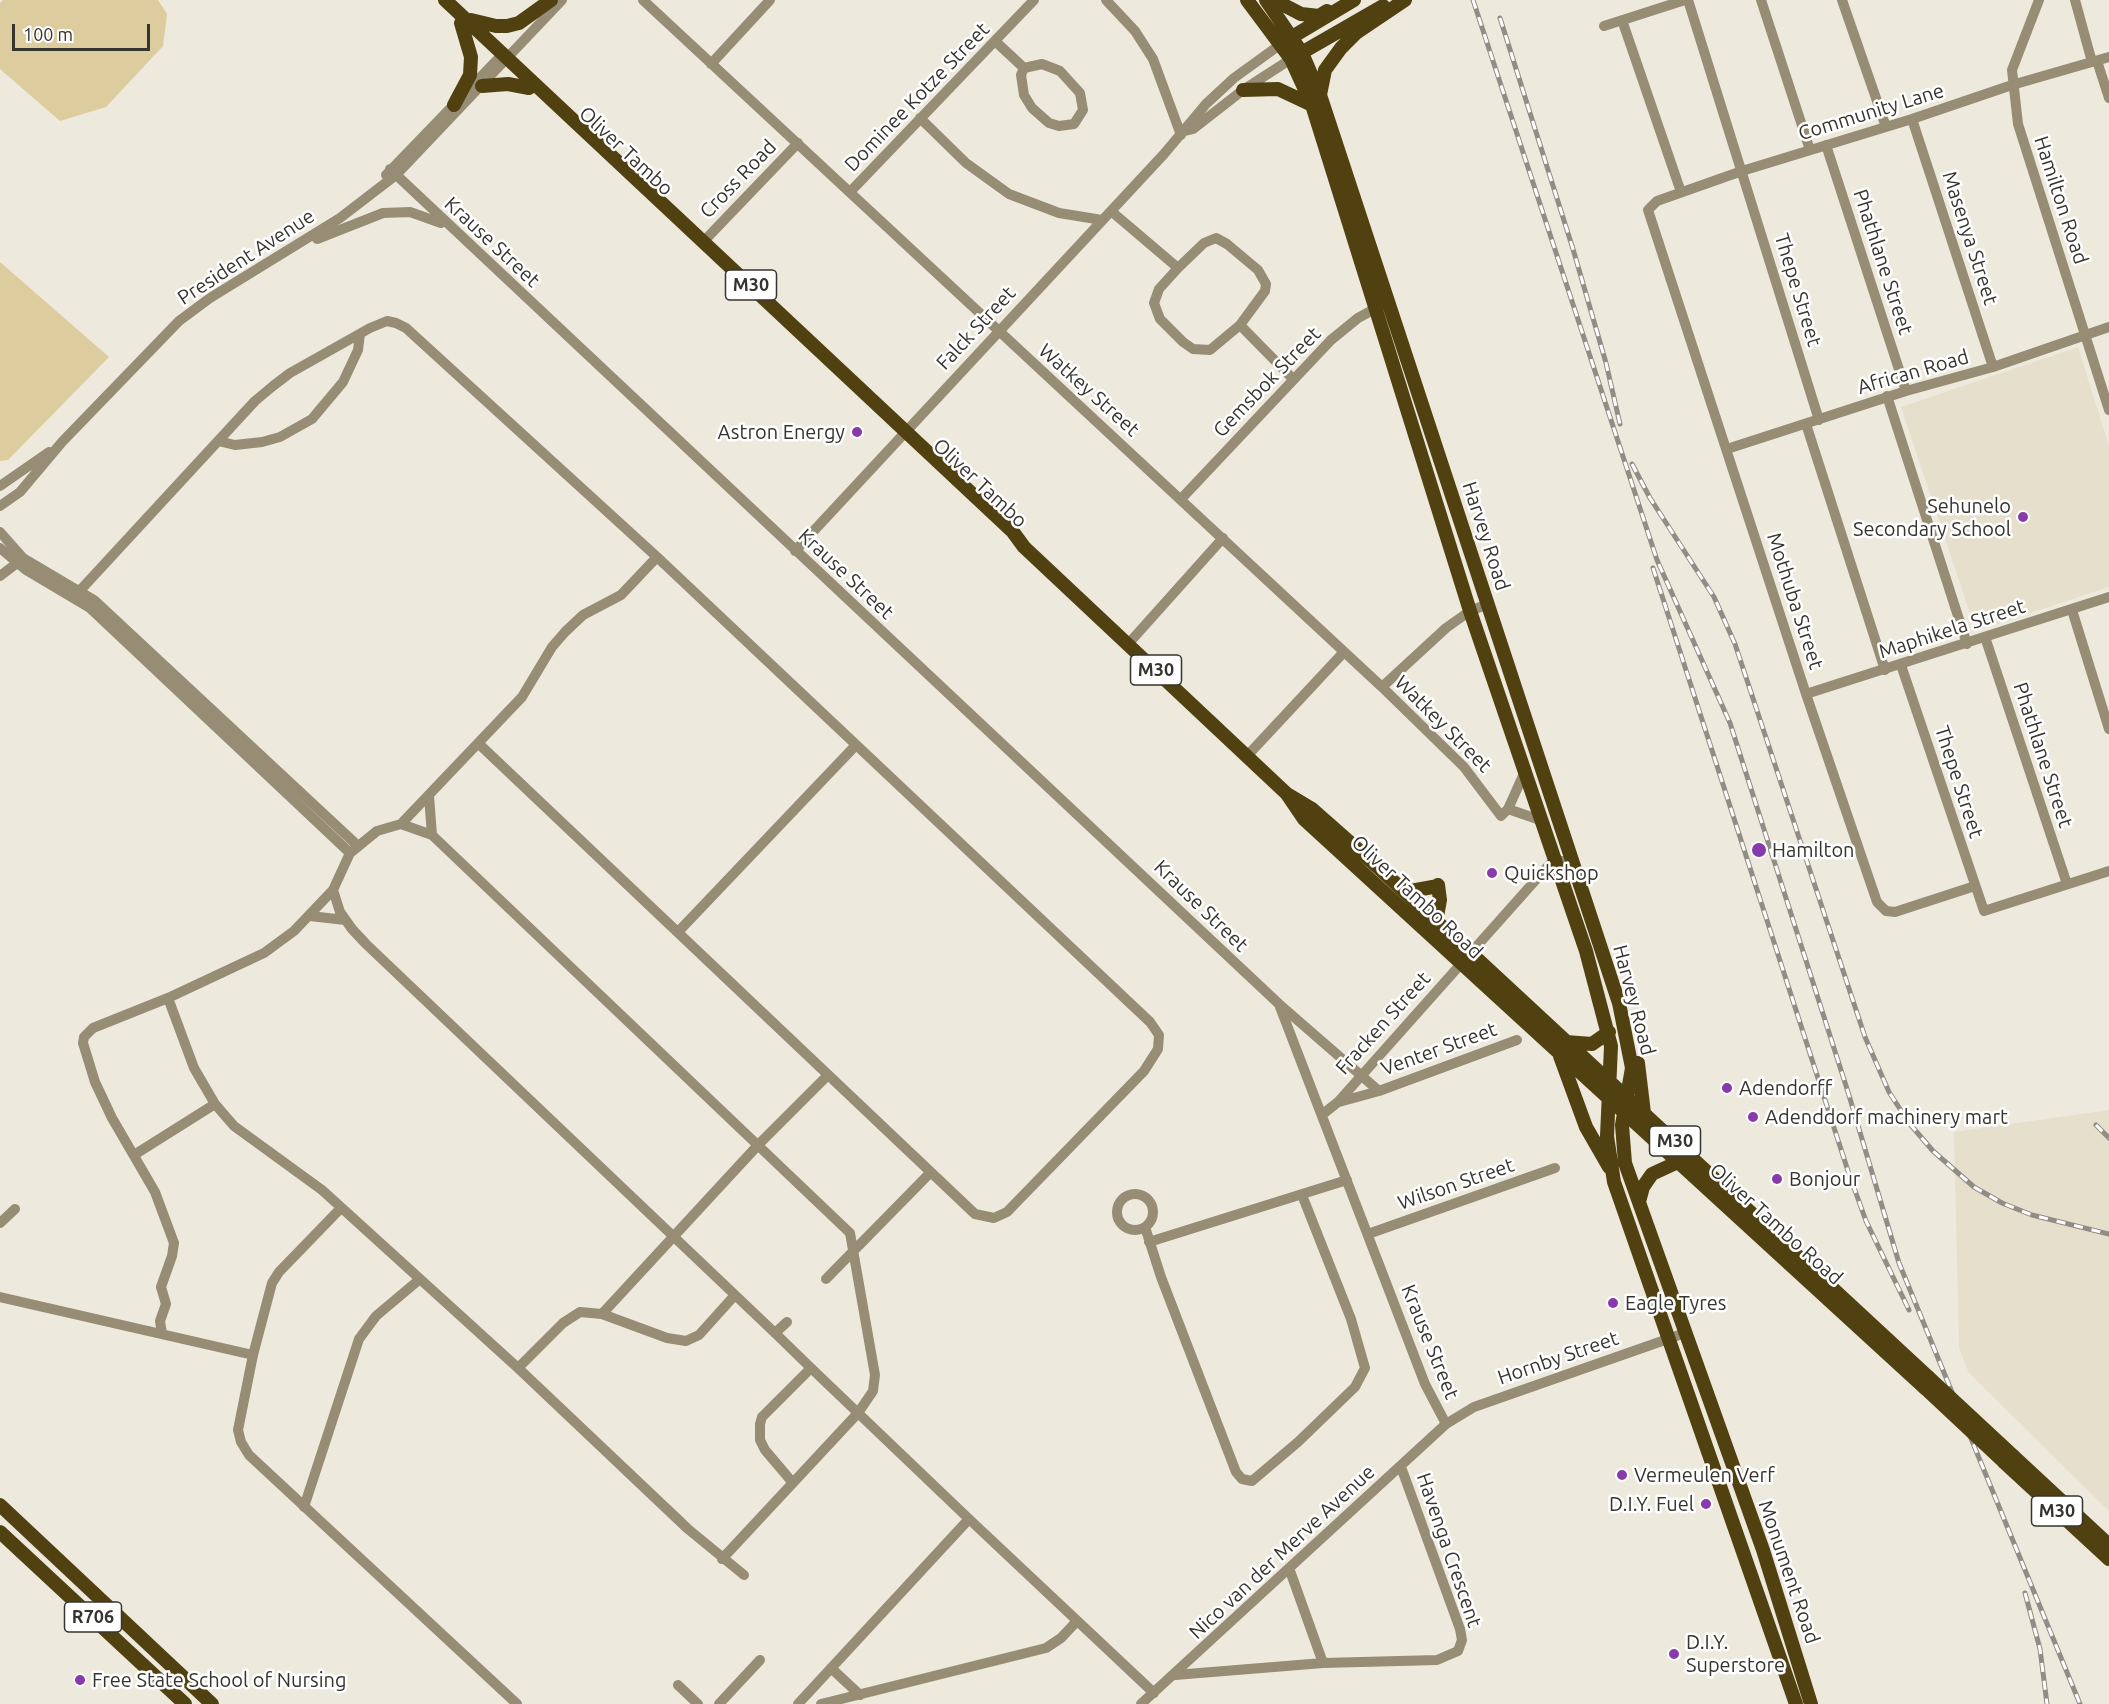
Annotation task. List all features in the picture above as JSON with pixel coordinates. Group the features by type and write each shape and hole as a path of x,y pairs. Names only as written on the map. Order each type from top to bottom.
{"main road":[{"name":"Oliver Tambo","path":"435,0 463,21 704,241 904,434"},
{"name":"Oliver Tambo","path":"446,0 463,21"},
{"path":"454,105 464,89 471,66 463,21 507,26 519,23 553,0"},
{"name":"Harvey Road","path":"1247,0 1286,40"},
{"name":"Harvey Road","path":"1266,0 1316,100 1389,303 1573,861 1619,1004 1632,1061 1632,1078 1624,1112"},
{"path":"1274,0 1301,14 1319,16 1344,0"},
{"path":"1286,40 1354,0"},
{"path":"1296,56 1358,19 1396,0"},
{"path":"1243,90 1278,89 1316,100 1325,70 1341,48 1356,33 1405,0"},
{"name":"Oliver Tambo","path":"504,58 529,88 1013,532 1024,548"},
{"path":"482,86 508,84 529,88"},
{"name":"Harvey Road","path":"1316,100 1374,309 1470,611 1526,768 1586,951 1609,1032 1611,1059 1607,1096"},
{"name":"Oliver Tambo Road","path":"1024,548 1287,794 1304,819 1466,960 1561,1047 1607,1096 1678,1162 1926,1382"},
{"name":"Oliver Tambo Road","path":"1287,794 1312,809 1405,892 1436,922 1466,960"},
{"path":"1405,892 1438,885 1440,900 1436,922"},
{"path":"1586,951 1600,946"},
{"path":"1619,1004 1639,1066 1644,1113"},
{"path":"1609,1032 1602,1039 1587,1045 1561,1047 1589,1132 1611,1171"},
{"name":"Oliver Tambo Road","path":"1561,1047 1628,1097 2009,1459 2109,1559"},
{"name":"Monument Road","path":"1607,1096 1607,1136 1611,1171 1625,1216 1671,1338 1796,1704"},
{"name":"Monument Road","path":"1624,1112 1622,1150 1639,1204 1763,1550 1811,1704"},
{"path":"1639,1204 1647,1179 1657,1170 1678,1162"},
{"name":"Oliver Tambo Road","path":"2009,1459 2109,1545"},
{"name":"R706","path":"0,1505 212,1704"},
{"name":"R706","path":"0,1532 185,1704"},
{"path":"83,1607 95,1595"}],"street":[{"path":"504,58 553,0"},
{"path":"504,58 562,0"},
{"name":"Watkey Street","path":"642,0 1382,687 1464,767 1505,812"},
{"path":"711,64 770,0"},
{"name":"Dominee Kotze Street","path":"850,192 1034,0"},
{"path":"1106,0 1135,31 1153,59 1169,109 1183,133"},
{"path":"1604,26 1687,0"},
{"name":"Thepe Street","path":"1687,0 1819,420"},
{"path":"1761,0 1810,150"},
{"path":"1842,0 1886,127"},
{"name":"Hamilton Road","path":"2039,0 2015,60 2012,85 2018,124 2109,410"},
{"path":"2075,0 2094,61 2109,98"},
{"path":"1622,20 1681,192"},
{"name":"Falck Street","path":"795,551 1183,133 1219,91 1286,40"},
{"path":"995,41 1024,68"},
{"name":"Falck Street","path":"1183,133 1193,129 1243,90 1296,56"},
{"name":"Community Lane","path":"1648,210 1654,203 1742,171 1912,119 2012,85 2109,57"},
{"name":"President Avenue","path":"0,506 20,492 62,442 179,321 210,298 340,218 393,172 482,86 504,58"},
{"name":"President Avenue","path":"393,172 454,105 504,58"},
{"path":"1032,65 1051,67 1075,84 1083,100 1083,110 1074,124 1059,126 1049,123 1032,108 1021,84 1024,68 1032,65"},
{"path":"920,118 966,163 1009,194 1059,213 1102,220"},
{"name":"Masenya Street","path":"1912,119 1994,368"},
{"name":"Cross Road","path":"704,241 798,143"},
{"name":"Phathlane Street","path":"1826,145 1906,391"},
{"name":"Krause Street","path":"393,172 1279,1004 1379,1091"},
{"name":"Mothuba Street","path":"1648,210 1806,694 1879,906 1895,912 1975,886"},
{"path":"1111,211 1178,268"},
{"path":"286,252 382,213 410,212 447,225"},
{"path":"1216,238 1227,244 1258,270 1266,284 1265,291 1240,325 1210,350 1193,349 1160,319 1154,303 1159,289 1178,268 1204,243 1216,238"},
{"name":"Gemsbok Street","path":"1181,499 1293,379 1345,328 1374,309 1389,303"},
{"path":"76,593 255,401 290,373 360,334 387,321 406,328 657,557 1150,1022 1159,1035 1158,1049 1144,1071 1002,1216 994,1218 975,1215 929,1174 479,744"},
{"path":"1240,325 1293,379"},
{"name":"African Road","path":"1727,449 1887,396 1994,368 2109,327"},
{"path":"218,441 235,445 262,442 280,437 312,419 344,382 358,350 360,334"},
{"path":"1887,396 1967,644"},
{"path":"1806,424 1885,670"},
{"name":"President Avenue","path":"0,486 62,442"},
{"path":"0,475 17,476"},
{"path":"0,532 20,561"},
{"path":"1129,644 1223,538"},
{"path":"0,548 118,621 354,849"},
{"path":"162,1334 160,1321 166,1304 161,1287 174,1243 155,1192 95,1082 83,1043 84,1037 93,1028 168,998 264,954 310,916 333,890 338,876 354,849 377,831 401,824 522,697 552,647 565,632 583,615 621,595 657,557"},
{"path":"0,576 20,561"},
{"name":"Maphikela Street","path":"1806,694 2109,597"},
{"path":"1382,687 1446,628 1470,611 1488,604"},
{"path":"2072,610 2109,729"},
{"name":"Phathlane Street","path":"1985,637 2067,884"},
{"path":"1247,756 1343,653"},
{"name":"Thepe Street","path":"1901,665 1984,911 2067,884"},
{"path":"678,932 856,745"},
{"path":"1526,768 1505,812 1543,821"},
{"path":"429,796 432,835"},
{"path":"401,824 432,835 846,1226 855,1248 875,1375 873,1391 858,1413 722,1559"},
{"path":"1557,861 1573,861"},
{"name":"Fracken Street","path":"1323,1114 1338,1102 1549,865 1557,861"},
{"path":"2067,884 2109,871"},
{"path":"333,890 345,920 375,952 1154,1693"},
{"path":"310,916 345,920"},
{"path":"168,998 194,1068 215,1104 234,1126 322,1190 340,1209 518,1368 722,1559 744,1575"},
{"name":"Krause Street","path":"1279,1004 1425,1384 1446,1424"},
{"name":"Venter Street","path":"1338,1102 1379,1091 1517,1040"},
{"path":"602,1314 759,1144 827,1076"},
{"path":"134,1155 215,1104"},
{"name":"Wilson Street","path":"1368,1234 1555,1168"},
{"path":"826,1279 929,1174"},
{"path":"1149,1242 1347,1180"},
{"path":"1145,1227 1236,1472 1242,1479 1252,1481 1298,1442 1355,1387 1365,1368 1351,1319 1302,1195"},
{"path":"0,1223 15,1209"},
{"path":"340,1209 279,1272 272,1283 253,1355 238,1436 249,1455 517,1704"},
{"path":"304,1507 358,1339 376,1316 420,1279"},
{"path":"518,1368 572,1316 580,1312 602,1314 667,1338 686,1341 699,1335 735,1294"},
{"path":"0,1297 253,1355"},
{"path":"775,1333 787,1322"},
{"name":"Hornby Street","path":"1446,1424 1474,1407 1685,1333"},
{"path":"793,1483 765,1450 760,1440 760,1424 762,1417 811,1368"},
{"name":"Nico van der Merve Avenue","path":"1141,1704 1446,1424"},
{"name":"Havenga Crescent","path":"1175,1675 1323,1664 1437,1660 1454,1655 1461,1645 1458,1623 1401,1467"},
{"path":"798,1704 969,1519"},
{"path":"1289,1568 1323,1664"},
{"path":"821,1704 1046,1648 1061,1638 1077,1621"},
{"path":"719,1704 760,1660"},
{"path":"831,1668 860,1695"},
{"path":"678,1685 698,1704"}],"shaded area":[{"path":"3,0 158,0 167,14 163,46 106,107 60,121 0,69 0,3"},
{"path":"0,262 109,357 8,460 0,461"},
{"name":"Sehunelo Secondary School","path":"2078,347 2109,446 2109,587 1976,631 1901,407"},
{"path":"2109,1110 2109,1511 1969,1373 1959,1348 1954,1132"}],"railway":[{"path":"1473,0 1657,560 1730,723 1848,1092 1899,1263 2080,1704"},
{"path":"1500,18 1573,249 1606,363 1620,424"},
{"path":"1632,464 1650,498 1714,597 1735,644 1865,1037 1889,1092 1909,1123 1933,1151 1974,1187 2002,1203 2032,1215 2109,1234"},
{"path":"1653,568 1848,1171 1866,1221 1909,1310"},
{"path":"2096,1125 2109,1138"},
{"path":"2025,1593 2040,1649 2047,1704"}],"place":[{"name":"Astron Energy","path":"857,432"},
{"name":"Sehunelo Secondary School","path":"2023,517"},
{"name":"Hamilton","path":"1759,850"},
{"name":"Quickshop","path":"1492,873"},
{"name":"Adendorff","path":"1727,1088"},
{"name":"Adenddorf machinery mart","path":"1753,1117"},
{"name":"Bonjour","path":"1777,1179"},
{"name":"Eagle Tyres","path":"1613,1303"},
{"name":"Vermeulen Verf","path":"1622,1475"},
{"name":"D.I.Y. Fuel","path":"1706,1504"},
{"name":"D.I.Y. Superstore","path":"1674,1654"},
{"name":"Free State School of Nursing","path":"80,1680"}]}
